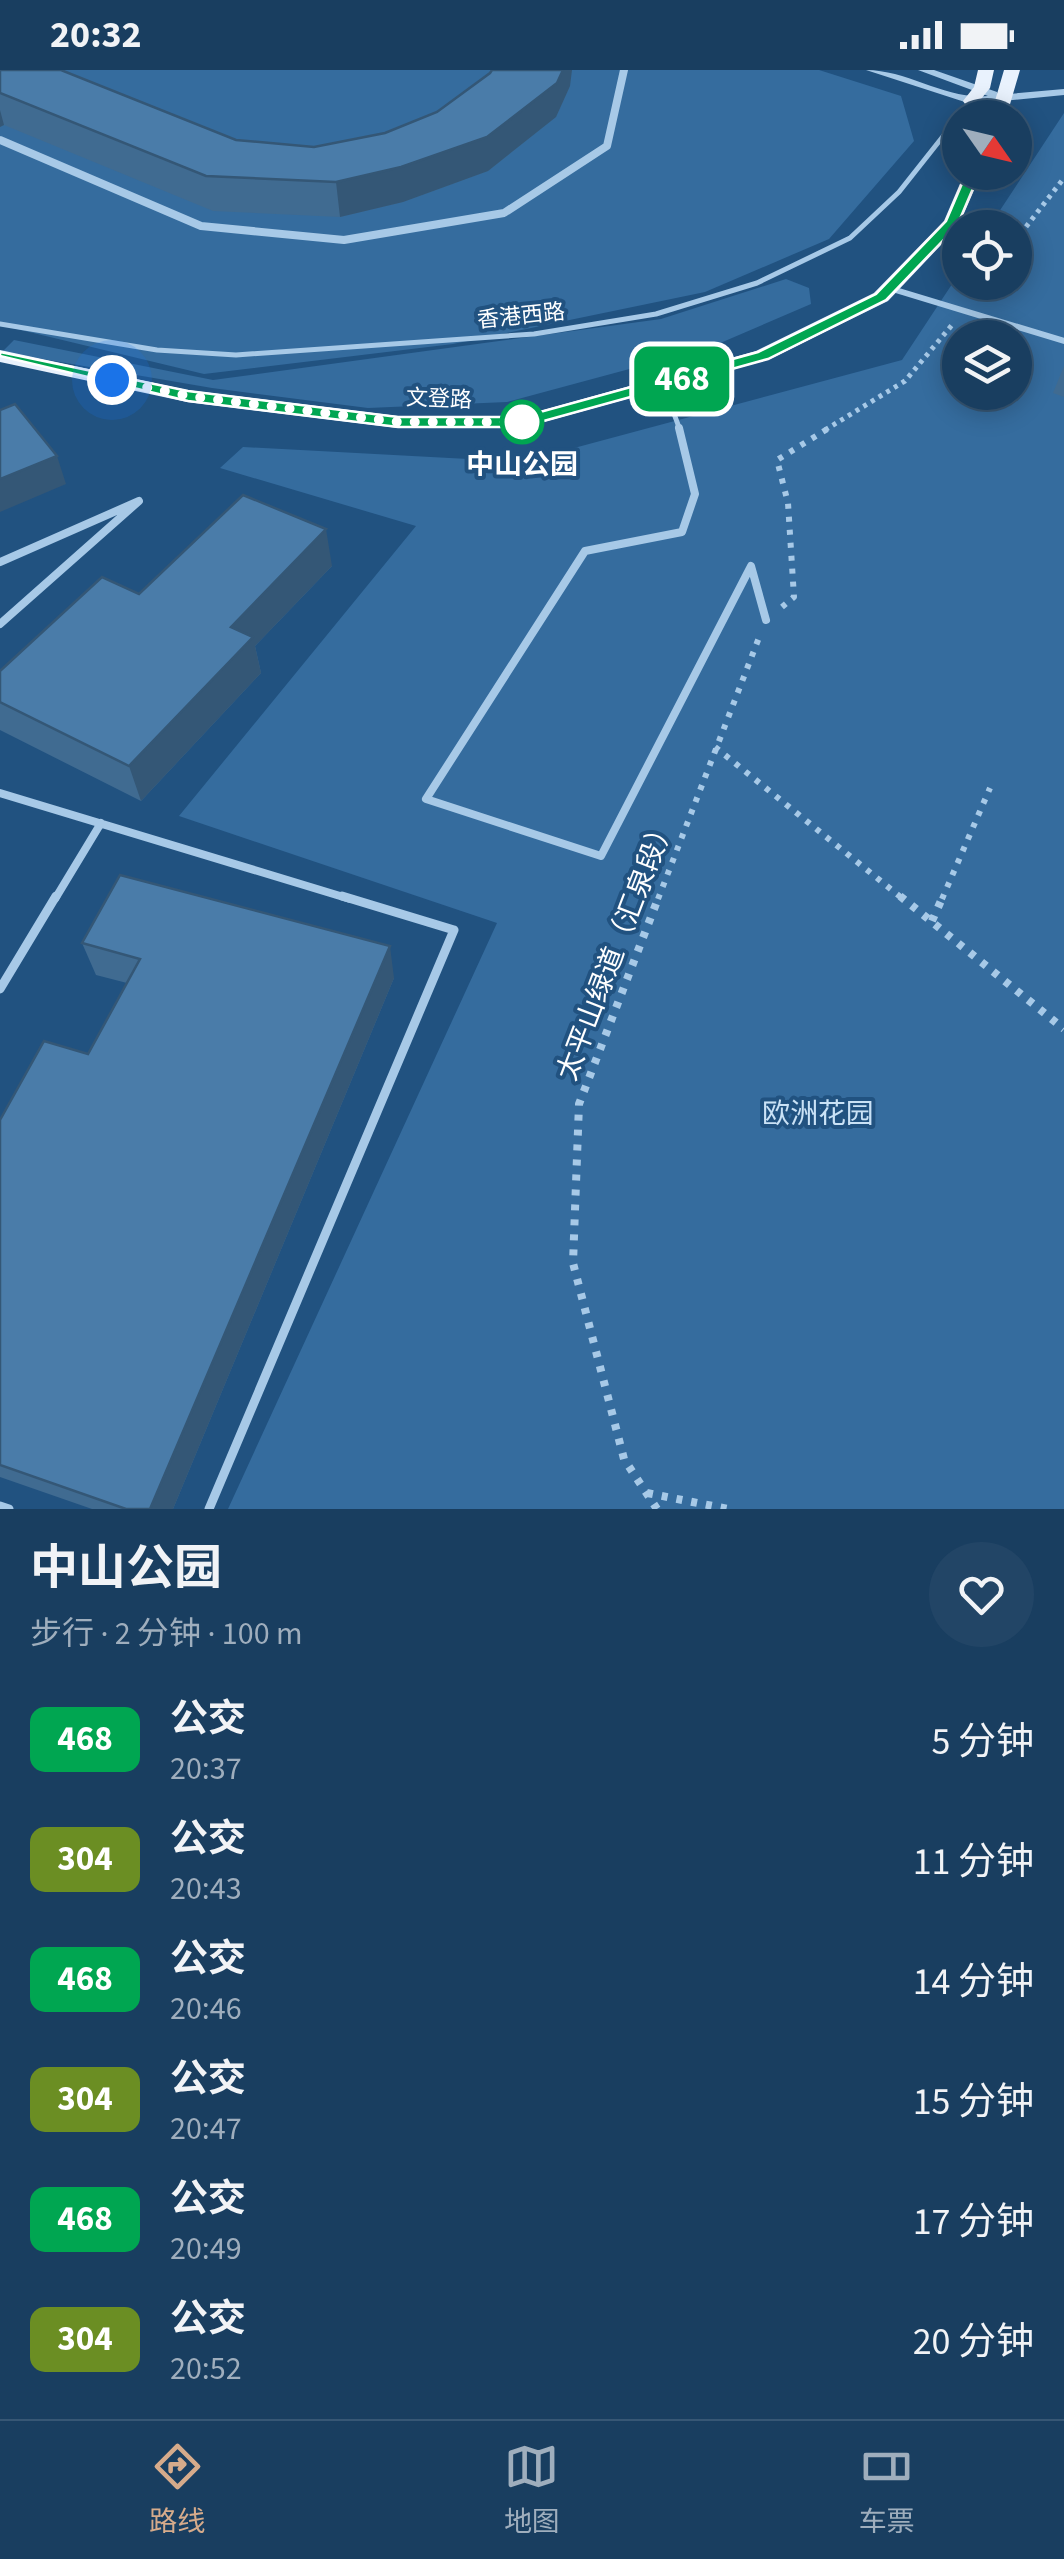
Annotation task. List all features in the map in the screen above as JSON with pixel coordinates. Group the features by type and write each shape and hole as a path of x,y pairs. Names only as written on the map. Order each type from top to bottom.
{"main road":[{"path":"976,94 986,70"},
{"path":"1006,100 1012,70"},
{"name":"文登路","path":"0,356 188,396 398,422 522,422 763,356 881,297 952,223 966,190"}],"street":[{"path":"0,140 201,226 344,240 504,213 606,146 624,70"},
{"path":"871,70 1006,100 1064,92"},
{"path":"922,70 976,94"},
{"path":"889,288 1064,341"}],"lane":[{"name":"香港西路","path":"0,324 156,350 236,355 534,334 656,314 756,283 850,238 899,192 976,94"},
{"path":"663,384 684,442 694,494 682,532 585,551 426,799 601,856 751,566 766,620"},
{"path":"0,562 139,501 0,624"},
{"path":"0,793 454,930 209,1509"},
{"path":"0,989 101,824"},
{"path":"0,1506 9,1509"}],"path":[{"path":"1032,219 1064,178"},
{"path":"766,620 794,598 788,503 777,460 904,381 970,300"},
{"name":"太平山绿道（汇泉段）","path":"656,1509 624,1460 573,1262 579,1104 766,620"},
{"path":"715,746 1064,1028"},
{"path":"932,922 990,788"},
{"path":"646,1492 728,1509"}],"green space":[{"path":"0,70 819,70 901,96 914,141 829,239 705,292 453,344 204,374 0,325"},
{"name":"中山公园","path":"1064,113 1064,1509 228,1509 497,923 179,816 416,526 220,468 243,447 522,462 902,360 942,299 1032,300 1032,210 1000,210 1013,190 1032,190 1032,162"},
{"path":"786,279 809,288 811,304 711,347 507,402 368,408 212,388 2,352 14,340 213,380 661,319"}],"building":[{"path":"0,70 61,70 236,140 314,147 385,133 437,112 492,70 563,70 557,83 487,137 401,167 336,182 206,176 0,93"},
{"path":"15,404 57,456 0,479 0,410"},
{"path":"243,495 326,529 231,627 253,637 129,766 0,702 0,671 102,577 139,594"},
{"path":"120,875 390,946 150,1509 126,1509 0,1465 0,1120 44,1041 88,1054 140,959 82,943"}],"bus line":[{"name":"468","path":"0,356 188,396 398,422 522,422 763,356 881,297 952,223 966,190"}],"place":[{"name":"中山公园","path":"522,422"}],"route":[{"path":"112,380 188,396 398,422 522,422"}],"park label":[{"name":"欧洲花园","path":"818,1113"}]}
